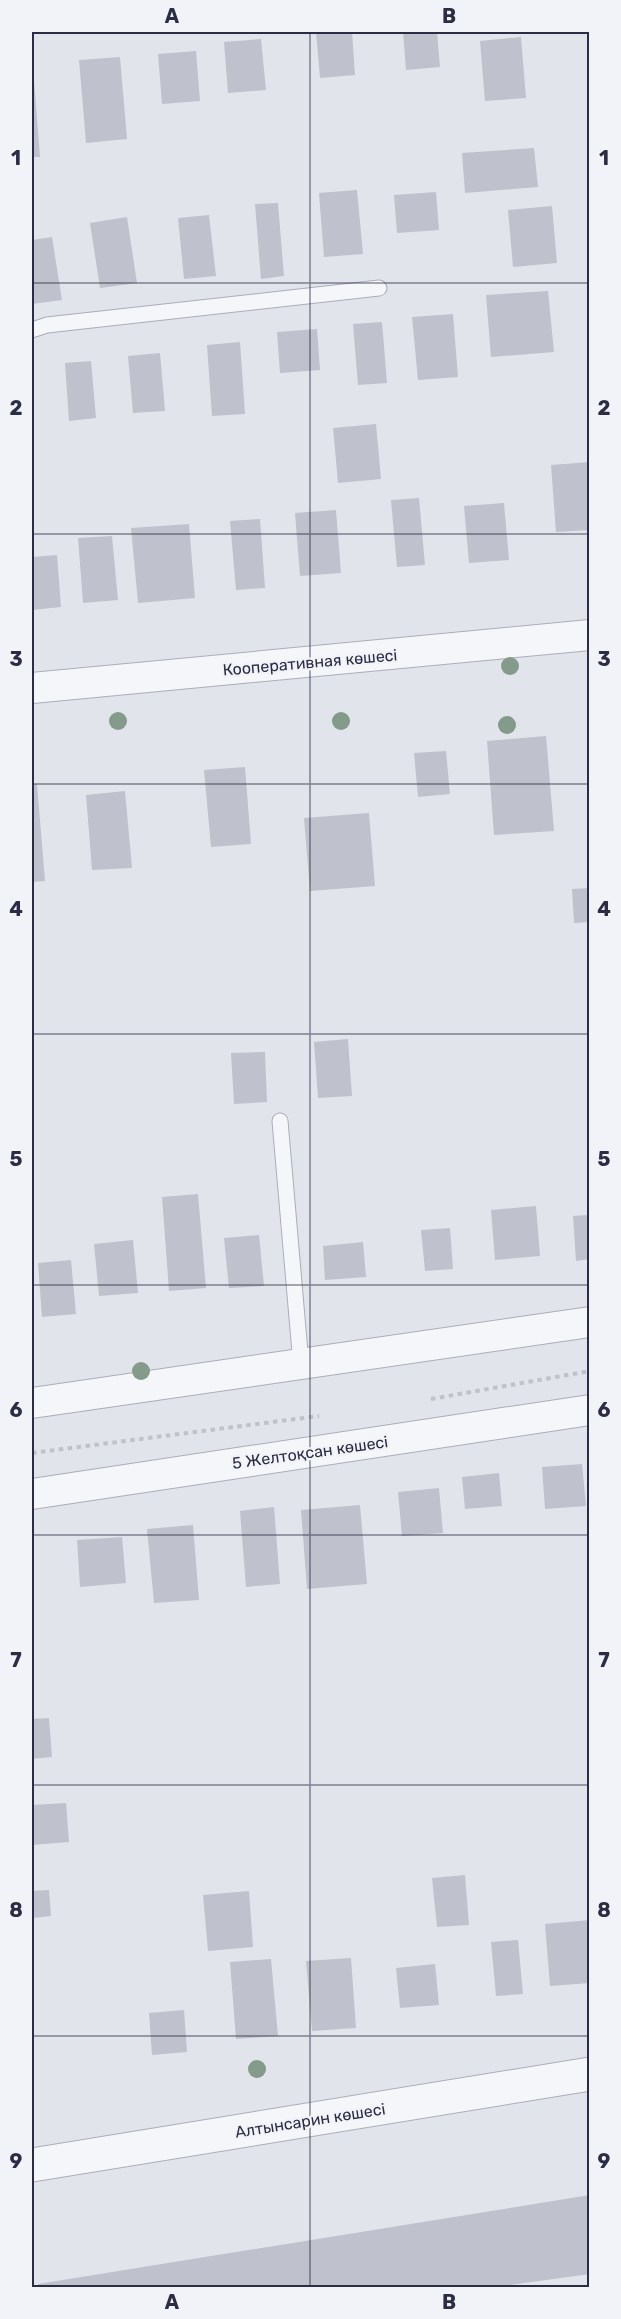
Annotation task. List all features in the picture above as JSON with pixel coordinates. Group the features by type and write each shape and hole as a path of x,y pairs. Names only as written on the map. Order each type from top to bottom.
{"street":[{"name":"Кооперативная көшесі","path":"32,688 590,635"},
{"path":"32,1403 590,1322"},
{"name":"5 Желтоқсан көшесі","path":"32,1494 590,1410"},
{"name":"Алтынсарин көшесі","path":"32,2166 590,2074"}],"lane":[{"path":"32,330 47,325 380,288"},
{"path":"280,1122 301,1364"}],"path":[{"path":"425,1400 590,1371"},
{"path":"32,1453 321,1416"}],"building":[{"path":"316,32 352,32 355,75 320,78"},
{"path":"403,32 437,32 440,67 406,70"},
{"path":"521,37 526,98 485,101 480,41"},
{"path":"261,39 266,90 228,93 224,42"},
{"path":"196,51 200,101 162,104 158,54"},
{"path":"120,57 127,139 86,143 79,60"},
{"path":"32,80 34,80 40,157 32,157"},
{"path":"534,148 538,187 465,193 462,153"},
{"path":"357,190 363,254 324,257 319,193"},
{"path":"436,192 439,230 397,233 394,195"},
{"path":"278,203 284,276 261,279 255,204"},
{"path":"552,206 557,263 513,267 508,210"},
{"path":"209,215 216,276 184,279 178,218"},
{"path":"127,217 137,283 100,288 90,223"},
{"path":"52,237 62,300 32,304 32,240"},
{"path":"548,291 554,352 491,357 486,295"},
{"path":"453,314 458,377 418,380 412,317"},
{"path":"382,322 387,383 358,385 353,324"},
{"path":"317,329 320,370 280,373 277,332"},
{"path":"240,342 245,414 212,416 207,345"},
{"path":"160,353 165,411 133,413 128,356"},
{"path":"91,361 96,418 69,421 65,363"},
{"path":"376,424 381,479 338,483 333,428"},
{"path":"590,462 590,530 556,532 551,465"},
{"path":"419,498 425,565 397,567 391,500"},
{"path":"504,503 509,560 469,563 464,506"},
{"path":"336,510 341,573 300,576 295,513"},
{"path":"260,519 265,588 236,590 230,521"},
{"path":"189,524 195,598 138,603 131,528"},
{"path":"112,536 118,600 83,603 78,538"},
{"path":"57,555 61,607 32,610 32,557"},
{"path":"546,736 554,831 494,835 487,741"},
{"path":"446,751 450,794 418,797 414,753"},
{"path":"245,767 251,844 211,847 204,770"},
{"path":"32,784 37,784 45,881 32,882"},
{"path":"125,791 132,868 92,870 86,795"},
{"path":"369,813 375,886 310,891 304,818"},
{"path":"590,888 590,922 574,923 572,889"},
{"path":"348,1039 352,1096 318,1098 314,1042"},
{"path":"265,1052 267,1102 234,1104 231,1053"},
{"path":"198,1194 206,1288 169,1291 162,1197"},
{"path":"536,1206 540,1256 495,1260 491,1210"},
{"path":"590,1215 590,1259 576,1261 573,1216"},
{"path":"450,1228 453,1269 425,1271 421,1230"},
{"path":"259,1235 264,1286 229,1288 224,1238"},
{"path":"133,1240 138,1293 99,1296 94,1244"},
{"path":"363,1242 366,1277 325,1280 323,1246"},
{"path":"71,1260 76,1314 42,1317 38,1263"},
{"path":"582,1464 586,1506 545,1509 542,1467"},
{"path":"499,1473 502,1506 465,1509 462,1477"},
{"path":"439,1488 443,1533 402,1536 398,1492"},
{"path":"360,1505 367,1584 307,1589 301,1510"},
{"path":"274,1507 280,1584 246,1587 240,1511"},
{"path":"193,1525 199,1600 154,1603 147,1529"},
{"path":"122,1537 126,1583 80,1587 77,1540"},
{"path":"49,1718 52,1757 32,1759 32,1719"},
{"path":"66,1803 69,1842 32,1845 32,1805"},
{"path":"465,1875 469,1925 437,1927 432,1878"},
{"path":"49,1890 51,1916 32,1918 32,1891"},
{"path":"249,1891 253,1947 208,1951 203,1895"},
{"path":"590,1920 590,1983 550,1986 545,1924"},
{"path":"518,1940 523,1994 496,1996 491,1942"},
{"path":"351,1958 356,2028 312,2031 306,1961"},
{"path":"271,1959 278,2036 236,2039 230,1962"},
{"path":"435,1964 439,2005 400,2008 396,1968"},
{"path":"184,2010 187,2052 152,2055 149,2013"},
{"path":"590,2195 590,2274 487,2288 38,2288 38,2284"}]}
